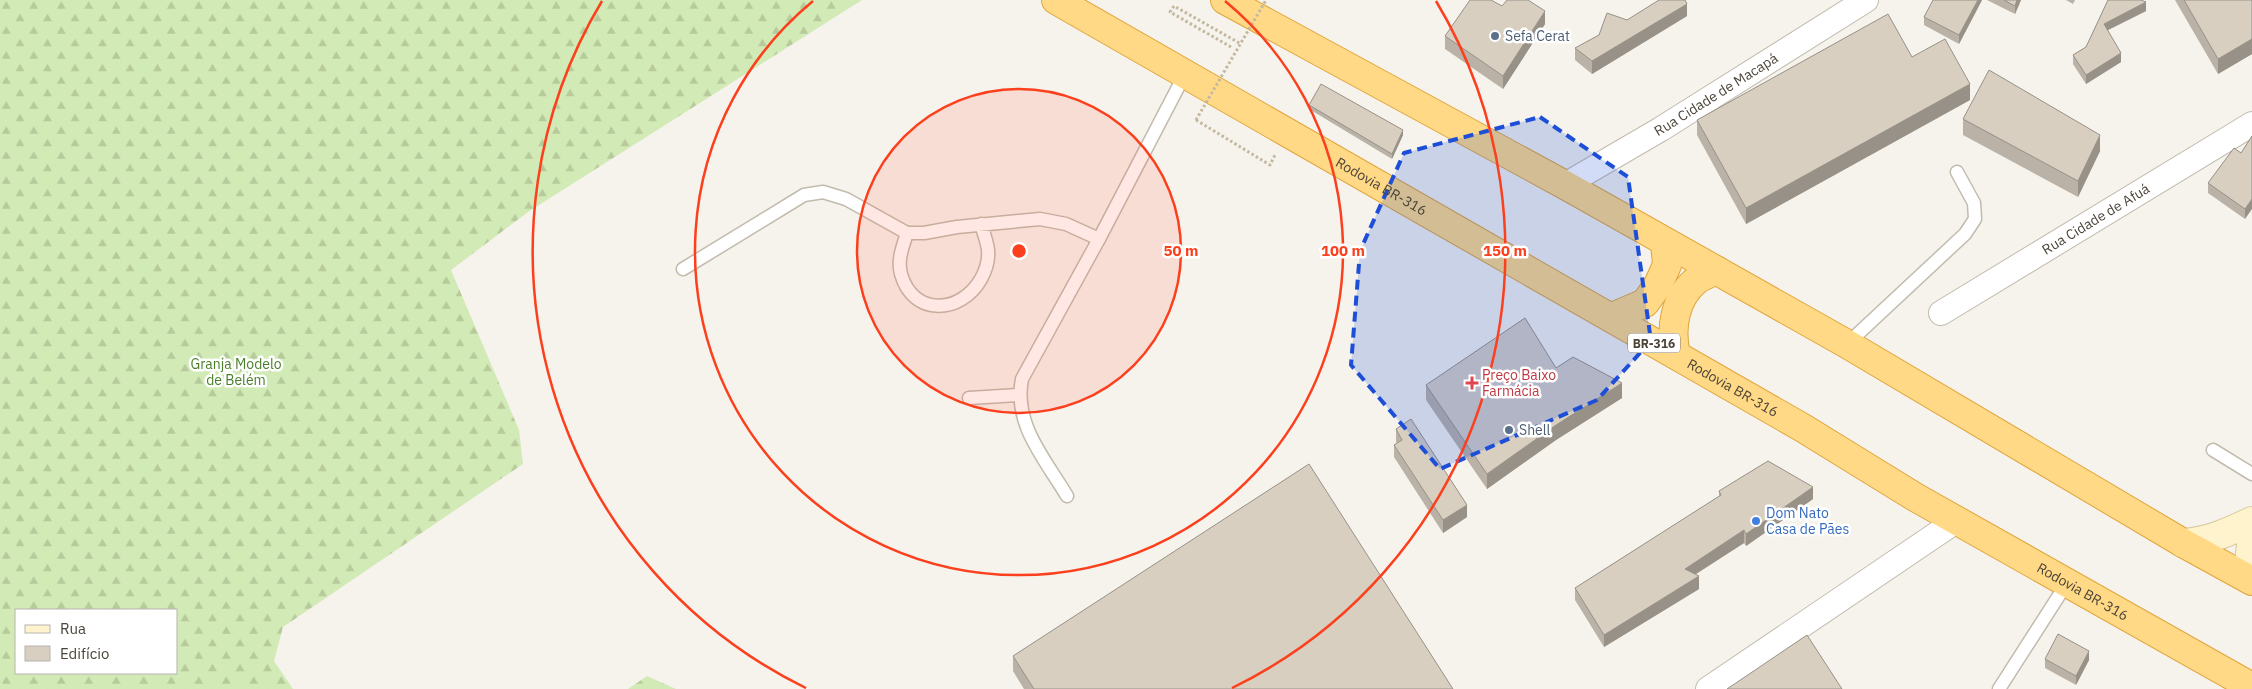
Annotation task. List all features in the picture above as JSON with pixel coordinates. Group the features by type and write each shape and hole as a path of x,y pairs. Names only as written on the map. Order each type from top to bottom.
{"highway":[{"name":"Rodovia BR-316","path":"1056,0 1803,428 1956,520 2252,687"},
{"path":"1225,0 1565,185 1716,270 1847,344 2183,543 2252,579"},
{"path":"1612,318 1645,303 1658,285 1667,265 1665,242"},
{"path":"1676,355 1673,332 1677,308 1682,298 1697,280 1716,270"}],"main road":[{"path":"2183,543 2202,542 2220,537 2252,521"},
{"path":"2252,537 2249,562 2252,579"}],"street":[{"name":"Rua Cidade de Macapá","path":"1565,185 1661,129 1866,0"},
{"name":"Rua Cidade de Afuá","path":"1941,313 2252,124"},
{"path":"1708,689 1956,520"}],"lane":[{"path":"1067,496 1026,428 1019,396 1022,379 1099,239 1185,74"},
{"path":"1847,344 1966,234 1975,219 1974,203 1957,172"},
{"path":"683,269 804,195 823,192 846,199 908,233 924,234 981,224 1040,219 1066,224 1099,239"},
{"path":"908,233 900,253 900,273 908,288 922,303 942,307 962,301 976,287 986,269 988,250 981,224"},
{"path":"969,398 1019,396"},
{"path":"2213,450 2252,474"},
{"path":"2000,689 2067,583"}],"path":[{"path":"1266,0 1196,120 1270,165 1276,153 1267,148"},
{"path":"1231,47 1170,12 1174,6 1241,44"},
{"path":"1198,112 1207,116"}],"highlighted area":[{"path":"1540,117 1628,177 1651,341 1597,400 1440,469 1351,365 1360,251 1404,153"}],"green space":[{"name":"Granja Modelo de Belém","path":"0,0 862,0 528,212 451,270 519,430 523,464 283,627 274,661 293,689 0,689"},
{"path":"647,676 676,689 628,689"}],"building":[{"name":"Sefa Cerat","path":"1470,0 1491,0 1502,6 1507,0 1528,0 1545,11 1503,76 1445,36"},
{"path":"1659,0 1685,0 1687,4 1592,61 1575,48 1599,35 1607,13 1627,20"},
{"path":"1933,0 1978,0 1959,35 1924,17"},
{"path":"2004,0 2017,0 2015,6"},
{"path":"2108,0 2141,0 2146,2 2104,24 2121,53 2086,75 2073,55 2086,47"},
{"path":"2184,0 2252,0 2252,39 2218,59"},
{"path":"1888,14 1912,57 1945,39 1970,84 1746,208 1697,120"},
{"path":"1989,70 2100,135 2078,181 1963,119"},
{"path":"1321,84 1403,130 1392,154 1309,105"},
{"path":"2252,136 2252,199 2245,209 2208,183 2234,148 2241,153"},
{"name":"Shell","path":"1525,318 1556,368 1573,357 1622,383 1556,425 1487,474 1426,385"},
{"path":"1411,419 1467,505 1443,520 1394,445 1402,440 1396,429"},
{"path":"1768,461 1813,487 1746,534 1744,530 1685,569 1699,576 1604,635 1575,588 1721,495 1719,491"},
{"path":"1309,464 1453,689 1034,689 1013,656"},
{"path":"2058,634 2089,651 2076,676 2045,659"},
{"path":"1807,635 1842,689 1727,689"}],"place":[{"name":"Sefa Cerat","path":"1495,36"},
{"name":"Preço Baixo Farmácia","path":"1472,383"},
{"name":"Shell","path":"1509,430"},
{"name":"Dom Nato Casa de Pães","path":"1756,521"}]}
